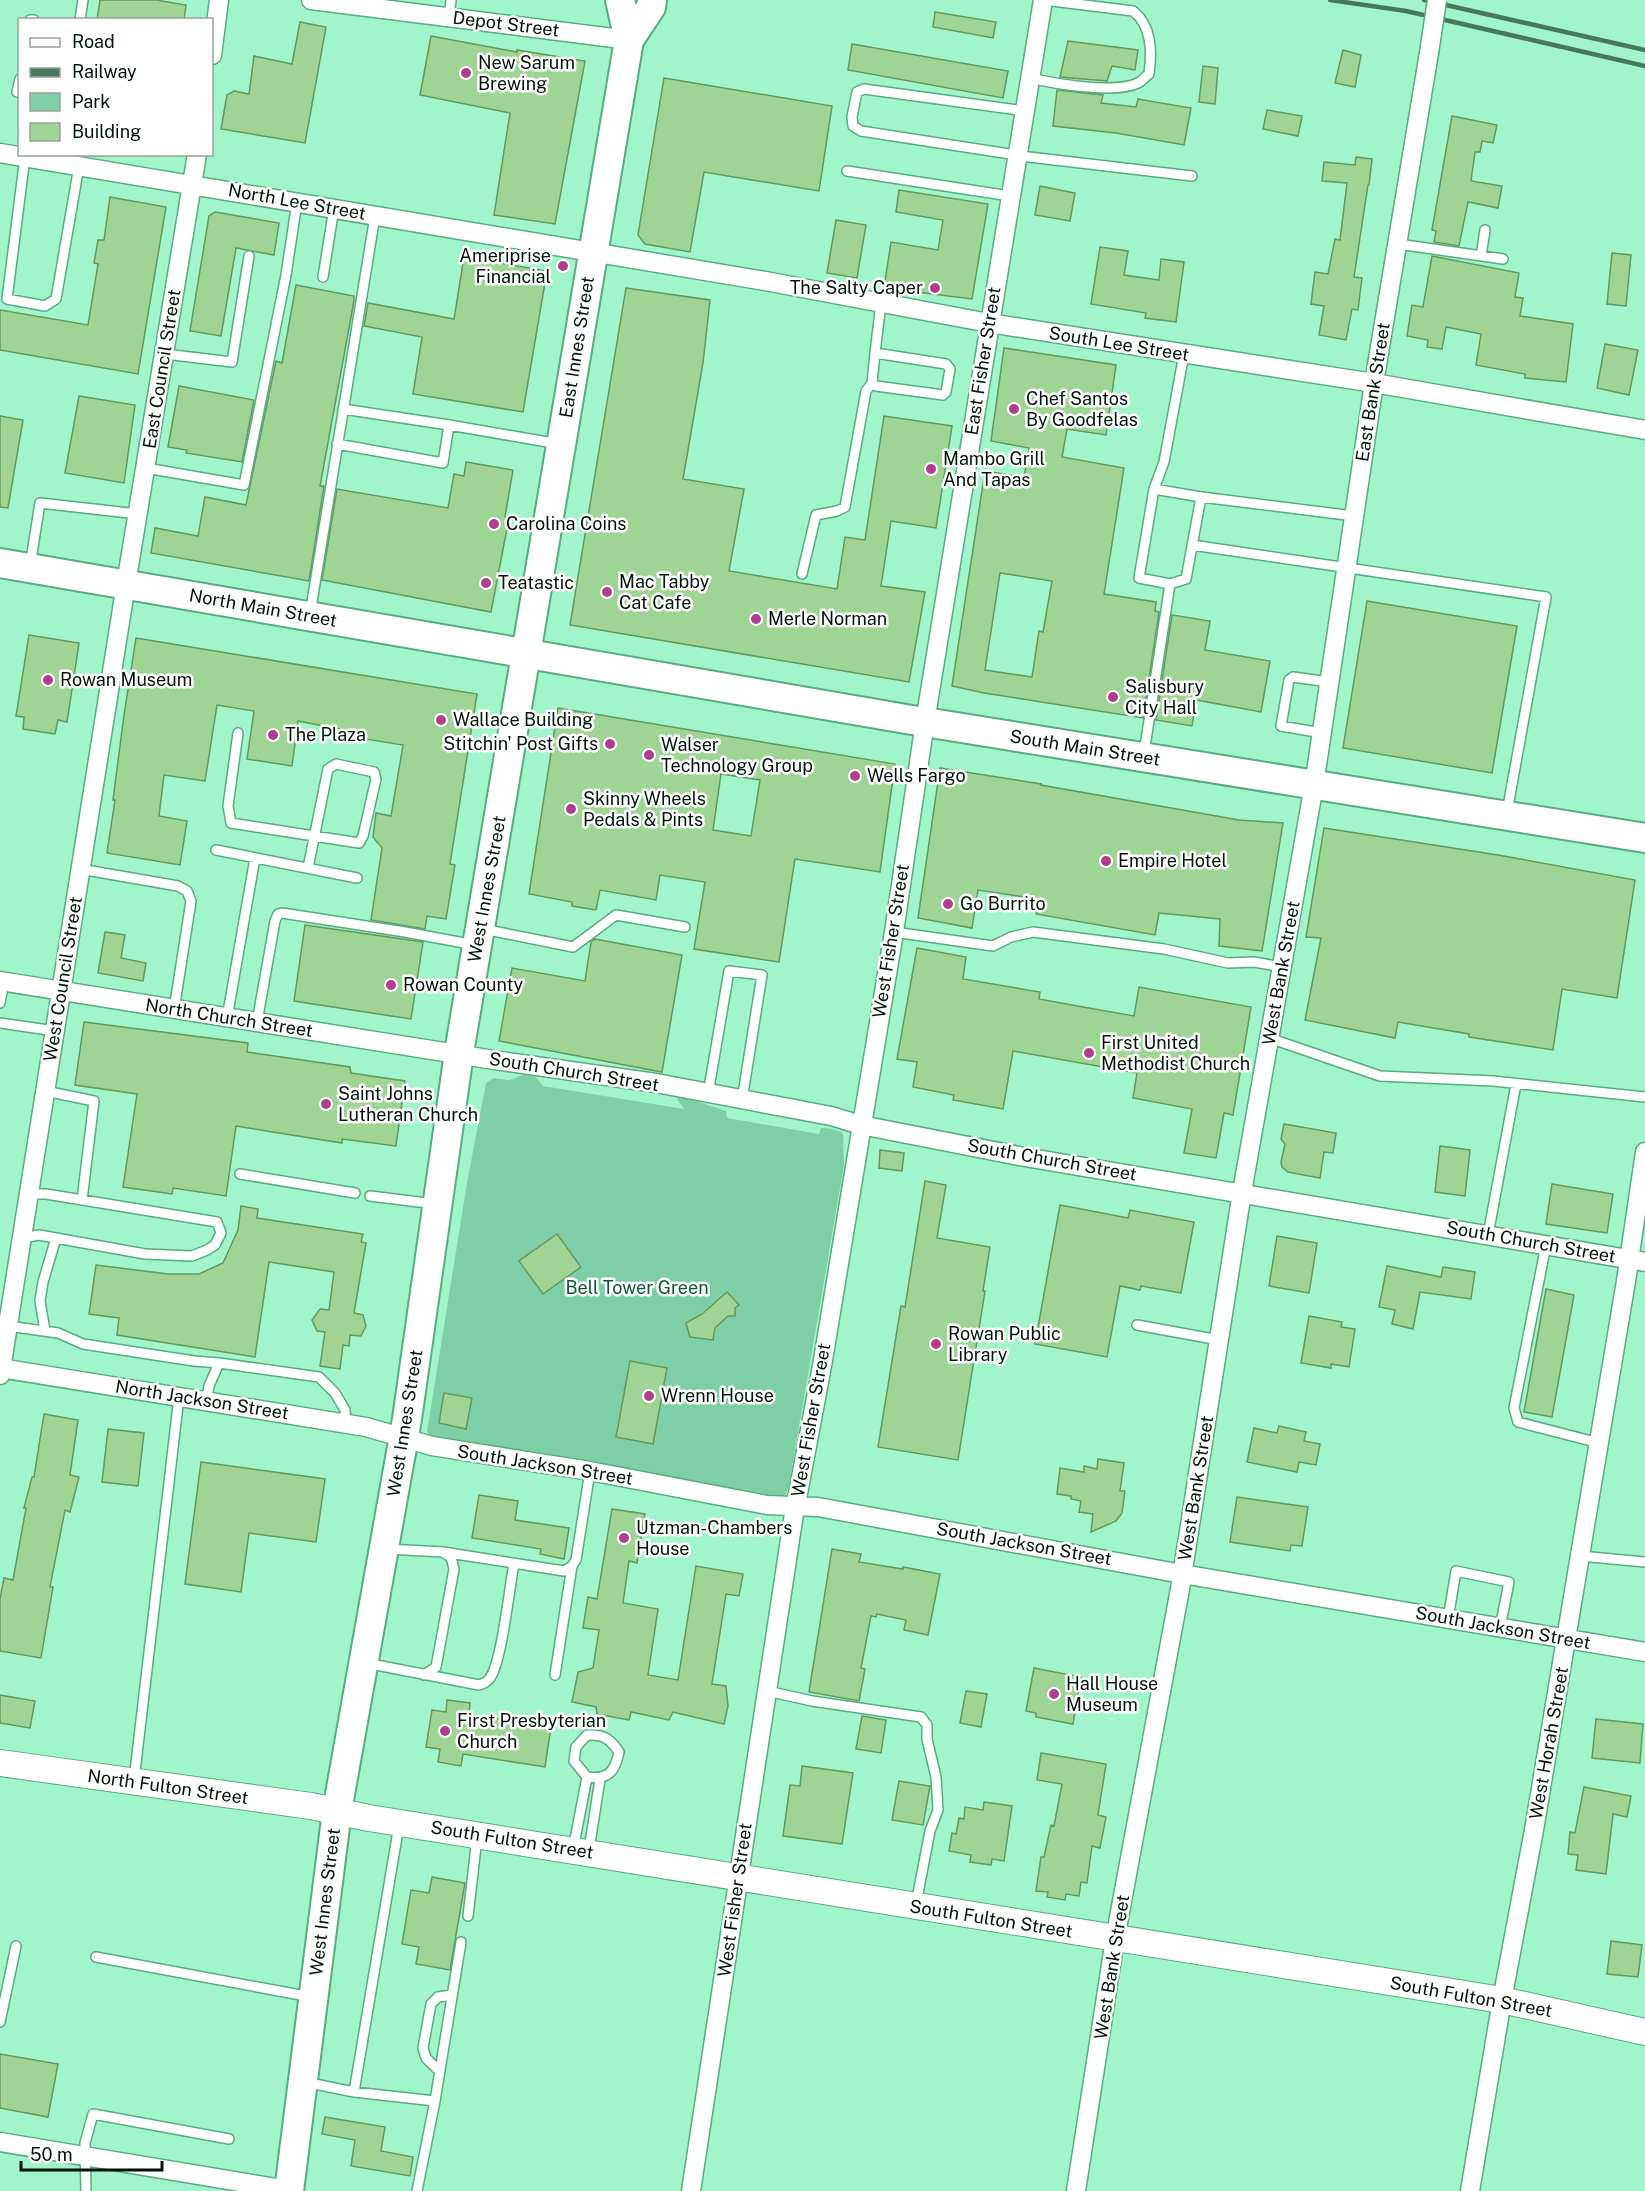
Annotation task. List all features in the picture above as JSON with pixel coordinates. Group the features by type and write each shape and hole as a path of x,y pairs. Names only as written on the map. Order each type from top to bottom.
{"main road":[{"name":"East Innes Street","path":"526,655 629,40 620,0"},
{"name":"East Innes Street","path":"629,40 651,7 652,0"},
{"name":"North Main Street","path":"0,563 526,655"},
{"name":"South Main Street","path":"526,655 1645,838"},
{"name":"West Innes Street","path":"290,2191 337,1811 403,1439 459,1053 526,655"}],"street":[{"path":"213,47 219,0"},
{"name":"Depot Street","path":"311,0 450,9 629,40"},
{"name":"East Fisher Street","path":"925,722 1044,0"},
{"name":"East Bank Street","path":"1314,785 1374,383 1437,0"},
{"name":"North Lee Street","path":"0,153 18,156"},
{"name":"North Lee Street","path":"19,156 58,158 79,166 593,252"},
{"name":"East Council Street","path":"126,584 197,156"},
{"name":"South Lee Street","path":"593,252 765,281 989,323 1374,383 1645,430"},
{"name":"West Council Street","path":"0,1370 126,584"},
{"name":"West Fisher Street","path":"691,2191 796,1506 822,1366 894,932 925,722"},
{"name":"West Bank Street","path":"1076,2191 1115,1939 1182,1574 1242,1192 1314,785"},
{"name":"North Church Street","path":"2,982 459,1053"},
{"name":"South Church Street","path":"459,1053 656,1083 831,1116 861,1125 1019,1156 1637,1260"},
{"name":"West Horah Street","path":"1470,2191 1599,1443 1637,1260 1645,1152"},
{"name":"North Jackson Street","path":"0,1370 179,1396 366,1427 403,1439"},
{"name":"South Jackson Street","path":"403,1439 432,1446 590,1471 767,1505 818,1507 1182,1574 1645,1652"},
{"name":"North Fulton Street","path":"0,1763 337,1811"},
{"name":"South Fulton Street","path":"337,1811 915,1907 1502,2000 1645,2032"},
{"path":"0,2142 290,2191"}],"lane":[{"path":"80,18 83,0"},
{"path":"1030,78 1108,88 1138,83 1149,74 1151,52 1146,30 1143,19 1133,10 1044,0"},
{"path":"1025,111 864,89 857,92 852,117 853,126 861,131 1017,156 1192,176"},
{"path":"25,157 7,299 45,306 56,299 79,166"},
{"path":"847,171 1010,196"},
{"path":"146,468 244,485 286,275 297,202"},
{"path":"324,277 334,208"},
{"path":"309,616 375,216"},
{"path":"1481,256 1485,230"},
{"path":"1398,244 1503,259"},
{"path":"165,354 232,362 249,256"},
{"path":"802,574 816,515 837,512 845,507 866,391 872,382 881,303"},
{"path":"872,382 876,386 943,395 946,392 950,369 946,364 875,353"},
{"path":"1184,354 1164,462 1154,489 1139,578 1170,584 1186,579 1201,497"},
{"path":"343,409 561,445"},
{"path":"337,444 443,463 449,425"},
{"path":"1154,489 1354,516"},
{"path":"30,568 40,503 138,514"},
{"path":"1192,545 1546,597 1507,816"},
{"path":"1143,757 1170,584"},
{"path":"1322,733 1281,726 1290,680 1293,677 1329,682"},
{"path":"238,733 228,806 231,823 314,836 358,843 363,836 376,779 374,772 336,764 328,769 314,836 308,868"},
{"path":"216,850 357,878"},
{"path":"227,1018 255,858"},
{"path":"80,869 178,886 187,891 191,901 174,1010"},
{"path":"257,1022 275,921 278,914 282,913 405,932 573,947 616,915 685,927"},
{"path":"894,932 993,946 1011,937 1033,932 1164,949 1228,963 1254,962 1282,967"},
{"path":"708,1094 729,971 762,975 742,1100"},
{"path":"0,1003 2,982"},
{"path":"0,1023 55,1031"},
{"path":"1269,1038 1380,1076 1516,1084 1645,1097"},
{"path":"1488,1235 1516,1084"},
{"path":"45,1091 94,1101 82,1200"},
{"path":"240,1174 355,1193"},
{"path":"22,1238 39,1235 145,1254 192,1256 215,1245 221,1233 217,1222 46,1194 29,1194"},
{"path":"370,1196 437,1205"},
{"path":"45,1331 40,1300 56,1238"},
{"path":"1546,1245 1515,1408 1518,1422 1599,1443"},
{"path":"1137,1325 1219,1340"},
{"path":"8,1326 58,1333 82,1344 319,1377 335,1394 345,1410 346,1424"},
{"path":"206,1401 209,1386 219,1363"},
{"path":"134,1782 179,1396"},
{"path":"384,1549 442,1552 564,1571 576,1560 590,1471"},
{"path":"424,1675 436,1667 454,1569 451,1557 442,1552"},
{"path":"1580,1556 1645,1562"},
{"path":"363,1663 479,1684 487,1683 498,1659 513,1564"},
{"path":"555,1675 572,1566"},
{"path":"1448,1619 1456,1571 1509,1582 1500,1628"},
{"path":"767,1691 812,1701 921,1717 927,1725 927,1739 936,1777 938,1810 930,1831 915,1907"},
{"path":"601,1734 612,1741 619,1752 616,1765 610,1773 600,1779 587,1777 574,1761 576,1747 587,1735 601,1734"},
{"path":"581,1851 587,1777"},
{"path":"581,1851 600,1779"},
{"path":"354,2092 399,1822"},
{"path":"468,1916 478,1834"},
{"path":"417,2191 435,2102 461,1942"},
{"path":"0,2022 15,1946"},
{"path":"96,1957 313,1998"},
{"path":"440,2071 426,2058 423,2048 430,2004 438,1997 452,1995"},
{"path":"303,2082 354,2092 435,2102"},
{"path":"86,2191 85,2143 93,2114 230,2139"}],"green space":[{"name":"Bell Tower Green","path":"532,1072 543,1086 684,1109 677,1099 680,1096 726,1111 727,1118 819,1134 821,1128 839,1131 843,1134 844,1165 789,1485 785,1496 779,1500 431,1437 427,1432 467,1183 486,1083 494,1078 509,1080"}],"building":[{"path":"100,0 156,0 186,5 184,18 97,18"},
{"path":"935,12 996,22 993,38 933,27"},
{"path":"300,22 326,27 305,143 221,129 227,95 234,91 249,94 254,56 292,64"},
{"path":"431,36 517,52 517,50 585,61 555,224 494,215 510,113 420,95"},
{"path":"1068,41 1138,50 1135,70 1112,66 1107,81 1060,77"},
{"path":"852,44 1008,71 1003,98 848,70"},
{"path":"1343,50 1361,55 1355,87 1335,83"},
{"path":"1203,66 1218,68 1215,104 1199,102"},
{"path":"664,78 832,106 819,191 704,172 690,252 645,244 638,235"},
{"path":"1057,90 1103,95 1101,103 1136,107 1138,99 1191,108 1184,145 1116,133 1053,126"},
{"path":"1267,110 1302,116 1298,136 1263,129"},
{"path":"1452,116 1497,125 1493,143 1482,141 1480,152 1475,152 1471,181 1502,186 1498,208 1468,202 1459,246 1434,242 1436,231 1432,230"},
{"path":"1356,157 1372,159 1354,277 1362,278 1358,310 1352,309 1346,340 1319,335 1324,306 1311,304 1315,272 1328,274 1335,239 1340,240 1347,183 1322,181 1324,162 1355,165"},
{"path":"1040,186 1075,193 1070,221 1035,215"},
{"path":"899,190 988,204 972,299 884,288 891,242 938,250 943,220 896,212"},
{"path":"110,197 166,207 138,374 0,350 0,310 88,325 98,264 94,263 98,240 104,240"},
{"path":"215,212 279,223 274,255 236,248 221,336 190,331 209,216"},
{"path":"836,220 866,225 857,278 827,273"},
{"path":"1100,247 1128,251 1124,275 1159,280 1161,259 1184,262 1176,322 1145,318 1146,313 1091,304"},
{"path":"1612,253 1631,255 1626,306 1607,304"},
{"path":"1432,256 1519,273 1515,297 1523,298 1520,316 1573,324 1566,382 1525,378 1525,374 1476,365 1481,334 1446,327 1442,349 1427,347 1428,340 1407,336 1412,305 1423,307"},
{"path":"464,257 547,271 523,412 413,394 422,337 364,326 368,303 454,319"},
{"path":"296,285 354,296 320,486 324,486 309,581 151,553 155,528 198,536 205,497 246,505 276,361 282,363"},
{"path":"626,288 710,300 703,363 683,479 744,489 729,571 837,589 845,537 865,540 884,416 952,426 936,528 891,521 881,586 925,592 909,682 570,625"},
{"path":"1605,344 1638,350 1629,395 1597,388"},
{"path":"1004,348 1116,365 1106,435 1067,429 1062,457 1124,468 1104,594 1156,602 1155,611 1159,612 1143,718 952,686 985,471 1024,477 1029,448 991,441","holes":["1000,573 1052,581 1043,632 1039,631 1032,677 985,670"]},
{"path":"179,386 254,400 242,462 186,453 187,450 168,447"},
{"path":"79,396 135,405 124,483 65,473"},
{"path":"0,416 23,420 8,508 0,507"},
{"path":"466,462 513,470 505,517 509,518 491,612 322,580 337,489 448,508 454,474 464,476"},
{"path":"1367,601 1517,626 1492,773 1343,748"},
{"path":"1172,615 1210,621 1205,650 1270,661 1261,712 1196,700 1192,726 1156,720"},
{"name":"Rowan Museum","path":"29,635 79,643 67,722 58,720 55,734 23,729 24,717 16,716"},
{"path":"136,638 477,694 450,864 455,865 446,919 427,916 425,929 371,920 382,848 373,837 376,813 391,816 403,745 359,738 360,733 298,721 292,766 247,759 254,711 217,705 205,781 164,775 159,816 187,821 180,865 107,853"},
{"path":"558,708 895,764 880,872 795,859 779,962 694,949 705,882 660,875 656,900 600,890 596,910 572,906 572,902 529,894","holes":["721,774 760,780 751,836 713,830"]},
{"path":"940,768 1239,820 1283,823 1262,951 1219,946 1220,919 1159,913 1155,935 1036,914 1038,899 978,890 972,928 918,918"},
{"path":"1324,828 1498,855 1635,880 1617,998 1562,989 1553,1050 1469,1037 1469,1034 1398,1022 1395,1038 1305,1020 1321,938 1306,937"},
{"path":"305,925 423,942 411,1019 294,1001"},
{"path":"105,932 125,935 121,958 146,963 143,981 98,973"},
{"path":"595,939 682,955 662,1072 499,1041 512,968 585,981 591,942"},
{"name":"First United Methodist Church","path":"917,948 966,957 963,979 1040,992 1039,999 1083,1007 1134,1016 1139,987 1251,1007 1233,1115 1224,1113 1216,1158 1184,1153 1192,1109 1133,1098 1137,1073 1013,1051 1003,1109 953,1100 954,1095 913,1087 917,1062 897,1059"},
{"path":"84,1022 248,1043 247,1052 350,1067 351,1073 405,1081 396,1146 342,1139 342,1143 236,1126 226,1196 173,1188 172,1194 123,1187 137,1094 75,1085"},
{"path":"1284,1124 1336,1133 1333,1153 1324,1152 1320,1178 1288,1172 1282,1167 1285,1144 1281,1139"},
{"path":"1440,1146 1470,1150 1465,1196 1435,1192"},
{"path":"880,1150 904,1153 902,1171 879,1168"},
{"name":"Rowan Public Library","path":"925,1181 946,1185 937,1238 990,1247 958,1460 878,1447 901,1306 905,1307"},
{"path":"1552,1184 1613,1194 1607,1233 1546,1224"},
{"path":"1060,1205 1128,1218 1130,1210 1194,1222 1181,1293 1141,1286 1140,1290 1120,1286 1107,1357 1035,1344"},
{"path":"241,1206 258,1209 257,1218 363,1234 361,1242 366,1243 354,1313 363,1315 366,1326 361,1336 350,1335 349,1346 343,1345 340,1369 320,1366 325,1332 317,1331 312,1320 320,1309 329,1310 334,1272 269,1262 255,1357 117,1335 119,1318 89,1314 96,1265 168,1274 199,1274 223,1263 238,1230"},
{"path":"557,1234 581,1267 543,1294 519,1261"},
{"path":"1277,1236 1317,1243 1309,1293 1269,1286"},
{"path":"1387,1266 1441,1277 1443,1267 1475,1272 1471,1299 1420,1292 1413,1329 1392,1324 1395,1310 1379,1307"},
{"path":"1546,1289 1574,1295 1552,1417 1524,1412"},
{"path":"727,1292 739,1305 735,1308 735,1316 728,1316 715,1328 713,1340 690,1337 686,1323 702,1314"},
{"path":"1309,1316 1342,1322 1341,1327 1355,1329 1349,1367 1331,1364 1331,1368 1301,1363"},
{"name":"Wrenn House","path":"630,1361 667,1368 653,1444 616,1437"},
{"path":"444,1393 472,1398 466,1429 439,1423"},
{"path":"44,1414 78,1420 70,1475 79,1477 70,1512 65,1510 50,1587 53,1587 41,1658 0,1651 0,1599 4,1578 13,1580 26,1508 24,1508 32,1477 34,1477"},
{"path":"1279,1426 1306,1432 1304,1441 1320,1444 1316,1465 1299,1462 1297,1472 1247,1462 1254,1428 1277,1433"},
{"path":"108,1429 144,1433 138,1486 102,1482"},
{"path":"1098,1459 1124,1463 1120,1491 1125,1491 1122,1513 1116,1521 1091,1532 1093,1514 1079,1512 1081,1501 1071,1499 1071,1496 1057,1494 1060,1468 1084,1472 1084,1466 1097,1469"},
{"path":"201,1462 325,1479 316,1542 249,1533 241,1592 185,1584"},
{"path":"479,1495 518,1501 515,1520 569,1528 564,1559 540,1554 541,1549 472,1538"},
{"path":"1237,1497 1308,1507 1302,1546 1291,1545 1290,1551 1230,1542"},
{"path":"612,1509 645,1514 637,1563 629,1561 623,1603 658,1609 648,1675 678,1680 696,1566 743,1574 739,1596 726,1594 712,1684 726,1686 728,1706 724,1724 673,1712 669,1720 631,1712 629,1720 597,1714 596,1707 572,1702 578,1672 593,1668 599,1630 583,1628 588,1597 597,1599"},
{"path":"832,1549 861,1554 859,1562 940,1574 928,1635 904,1630 906,1620 877,1614 876,1617 871,1616 861,1668 865,1669 859,1701 809,1692"},
{"name":"Hall House Museum","path":"1034,1668 1081,1677 1073,1724 1036,1717 1036,1713 1026,1711"},
{"path":"966,1691 987,1694 981,1727 960,1723"},
{"path":"0,1695 35,1701 30,1728 0,1723"},
{"path":"447,1700 470,1703 469,1714 551,1727 545,1767 463,1754 461,1766 438,1762 440,1749 426,1747 432,1710 446,1712"},
{"path":"862,1716 886,1720 881,1753 856,1749"},
{"path":"1596,1719 1643,1724 1640,1763 1592,1758"},
{"path":"1041,1753 1106,1764 1098,1815 1106,1817 1100,1848 1092,1846 1087,1883 1081,1882 1079,1896 1066,1894 1065,1900 1047,1897 1048,1892 1036,1891 1041,1857 1044,1857 1051,1825 1054,1826 1062,1784 1037,1780"},
{"path":"802,1766 853,1773 842,1844 783,1836 790,1785 800,1786"},
{"path":"899,1781 930,1786 923,1825 892,1820"},
{"path":"1584,1787 1631,1796 1627,1817 1613,1814 1606,1874 1576,1870 1578,1855 1568,1854 1570,1832 1575,1833"},
{"path":"984,1802 1012,1806 1004,1861 992,1859 991,1865 970,1862 971,1855 949,1851 952,1833 956,1834 959,1818 964,1819 965,1807 983,1810"},
{"path":"432,1877 465,1883 450,1970 416,1964 419,1947 402,1944 411,1890 429,1893"},
{"path":"1611,1941 1642,1945 1638,1977 1607,1974"},
{"path":"0,2054 58,2064 48,2117 0,2108"},
{"path":"325,2117 385,2127 381,2151 413,2157 410,2176 351,2166 355,2140 322,2134"}],"railway":[{"path":"1330,0 1406,11 1645,66"},
{"path":"1424,0 1645,50"}],"place":[{"name":"New Sarum Brewing","path":"466,73"},
{"name":"Ameriprise Financial","path":"563,266"},
{"name":"The Salty Caper","path":"935,288"},
{"name":"Chef Santos By Goodfelas","path":"1014,409"},
{"name":"Mambo Grill And Tapas","path":"931,469"},
{"name":"Carolina Coins","path":"494,524"},
{"name":"Teatastic","path":"486,583"},
{"name":"Mac Tabby Cat Cafe","path":"607,592"},
{"name":"Merle Norman","path":"756,619"},
{"name":"Rowan Museum","path":"48,680"},
{"name":"Salisbury City Hall","path":"1113,697"},
{"name":"Wallace Building","path":"441,720"},
{"name":"The Plaza","path":"273,735"},
{"name":"Stitchin' Post Gifts","path":"610,744"},
{"name":"Walser Technology Group","path":"649,755"},
{"name":"Wells Fargo","path":"855,776"},
{"name":"Skinny Wheels Pedals & Pints","path":"571,809"},
{"name":"Empire Hotel","path":"1106,861"},
{"name":"Go Burrito","path":"948,904"},
{"name":"Rowan County","path":"391,985"},
{"name":"First United Methodist Church","path":"1089,1053"},
{"name":"Saint Johns Lutheran Church","path":"326,1104"},
{"name":"Rowan Public Library","path":"936,1344"},
{"name":"Wrenn House","path":"649,1396"},
{"name":"Utzman-Chambers House","path":"624,1538"},
{"name":"Hall House Museum","path":"1054,1694"},
{"name":"First Presbyterian Church","path":"445,1731"}]}
